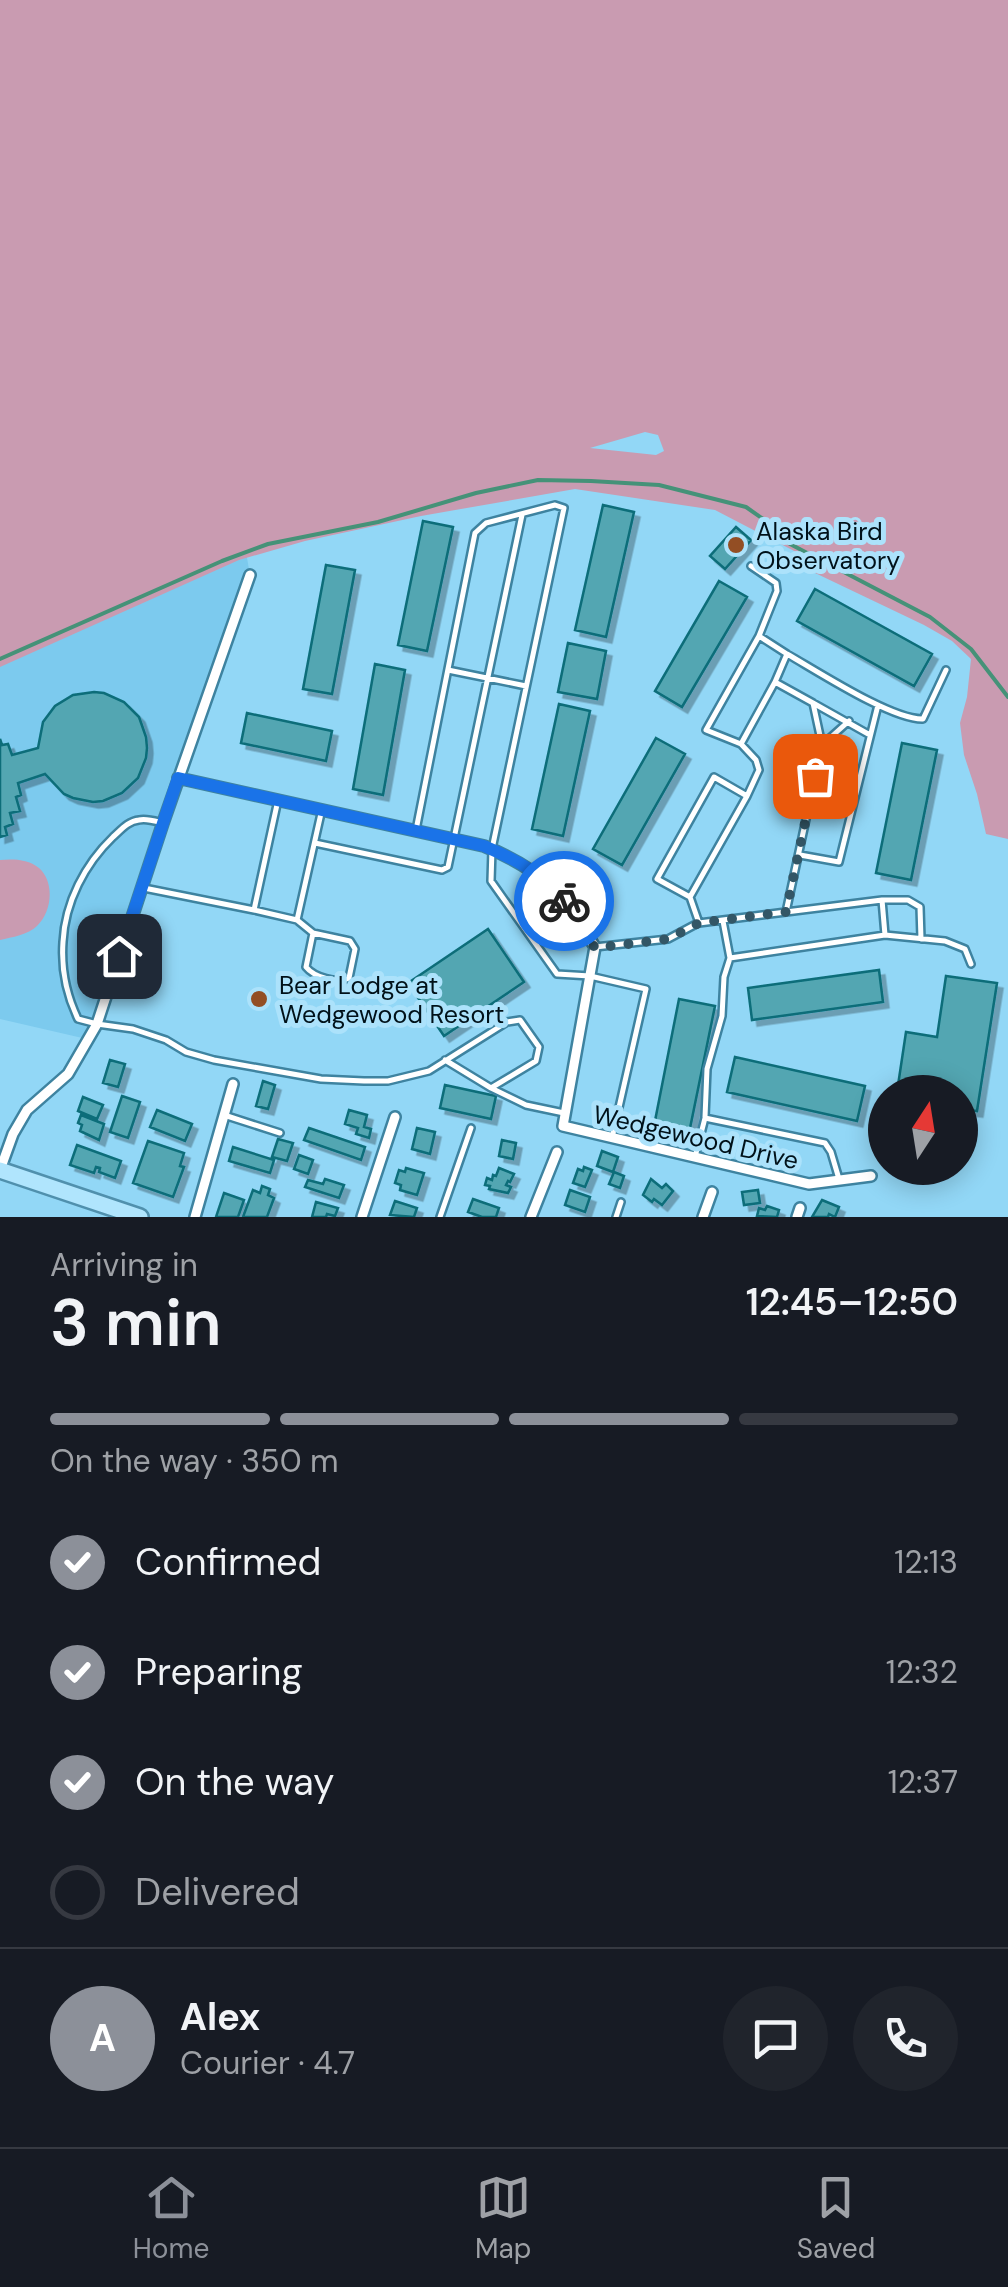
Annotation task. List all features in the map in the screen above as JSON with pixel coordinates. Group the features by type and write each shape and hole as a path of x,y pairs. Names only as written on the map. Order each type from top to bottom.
{"main road":[{"path":"0,1170 140,1217"}],"street":[{"path":"0,1170 27,1110 68,1074 97,1024 250,574"},
{"path":"178,778 492,849 540,875 565,902 595,948"},
{"name":"Wedgewood Drive","path":"595,948 562,1126 808,1184 868,1176"},
{"path":"195,1217 232,1084"},
{"path":"362,1217 394,1116"},
{"path":"530,1217 557,1152"},
{"path":"703,1217 712,1192"}],"lane":[{"path":"416,830 476,533 486,523 556,505 564,508 492,849 492,882 556,974 590,976 646,989 612,1138"},
{"path":"315,842 442,870 448,867 522,514"},
{"path":"690,897 760,770 740,744 706,730 759,636 777,591 776,583 751,566"},
{"path":"759,636 912,720 923,720 946,670"},
{"path":"740,744 787,654"},
{"path":"448,670 526,686"},
{"path":"775,682 870,735"},
{"path":"786,912 822,745 813,703"},
{"path":"799,854 839,862 878,704"},
{"path":"822,745 848,721"},
{"path":"699,923 690,897 656,878 714,777 747,796"},
{"path":"254,910 278,800"},
{"path":"297,920 322,809"},
{"path":"163,823 141,819 126,824 101,848 69,905 62,939 63,969 68,998 78,1019 133,1029 214,1060 321,1079 388,1081 429,1070 507,1022 520,1020 539,1047 536,1061 491,1088"},
{"path":"142,888 297,920 313,932 350,942 355,950 349,978 342,981 312,974 306,966 313,932"},
{"path":"595,948 668,939 699,923 882,900 908,900 920,907 921,938"},
{"path":"882,900 886,935"},
{"path":"695,1157 705,1118 707,1069 722,1016 724,976 730,958 723,921"},
{"path":"730,958 886,935 946,941 966,950 971,964"},
{"path":"446,1060 526,1104 566,1113"},
{"path":"224,1116 280,1133"},
{"path":"705,1118 825,1143 840,1180"},
{"path":"440,1217 472,1128"},
{"path":"616,1217 621,1202"}],"shaded area":[{"path":"0,0 1008,0 1008,839 986,834 964,755 960,723 971,659 952,641 813,572 798,553 715,510 575,489 305,541 239,560 0,667","holes":["645,432 658,435 664,451 656,455 590,448"]},
{"path":"246,552 250,575 91,1040 0,1019 0,659"},
{"path":"0,860 35,865 48,881 50,897 37,926 25,934 0,940"}],"building":[{"path":"603,505 634,512 606,637 575,630"},
{"path":"423,521 453,527 427,651 398,645"},
{"path":"736,527 751,540 725,569 710,556"},
{"path":"326,565 355,570 332,694 303,689"},
{"path":"719,581 747,597 682,707 655,691"},
{"path":"815,589 932,654 914,686 797,621"},
{"path":"568,643 606,651 597,699 558,692"},
{"path":"375,664 405,670 383,795 353,789"},
{"path":"94,692 124,702 139,717 147,748 138,778 122,793 93,802 64,794 45,774 18,783 20,811 10,813 13,824 5,827 7,835 0,837 0,739 2,745 8,744 12,755 38,748 43,722 55,706 73,695"},
{"path":"559,704 590,711 563,836 532,829"},
{"path":"247,713 332,731 326,761 241,743"},
{"path":"656,738 685,754 622,865 593,849"},
{"path":"902,743 937,750 911,880 876,873"},
{"path":"488,929 524,982 444,1036 408,983"},
{"path":"879,970 883,1002 752,1020 748,988"},
{"path":"946,976 997,983 978,1105 978,1075 900,1075 906,1032 937,1037"},
{"path":"679,999 715,1006 688,1138 653,1131"},
{"path":"735,1057 865,1086 857,1121 727,1092"},
{"path":"110,1060 125,1064 118,1087 103,1083"},
{"path":"263,1081 275,1085 268,1109 256,1106"},
{"path":"445,1085 496,1096 491,1119 440,1108"},
{"path":"122,1096 140,1102 128,1138 110,1132"},
{"path":"83,1097 103,1105 97,1119 78,1111"},
{"path":"157,1110 192,1124 185,1141 150,1127"},
{"path":"349,1110 367,1115 364,1127 371,1129 369,1138 356,1134 358,1128 345,1124"},
{"path":"81,1115 104,1124 99,1140 80,1131"},
{"path":"309,1128 365,1147 361,1160 304,1140"},
{"path":"417,1128 435,1132 430,1154 412,1149"},
{"path":"278,1139 293,1143 287,1161 272,1157"},
{"path":"502,1140 516,1143 513,1159 499,1156"},
{"path":"148,1141 184,1153 180,1166 184,1167 173,1197 133,1183"},
{"path":"77,1145 121,1161 115,1178 99,1172 100,1168 96,1167 94,1173 70,1165"},
{"path":"233,1147 274,1160 270,1173 229,1161"},
{"path":"602,1151 618,1157 613,1172 597,1166"},
{"path":"299,1155 313,1160 308,1174 294,1169"},
{"path":"584,1167 592,1170 585,1187 573,1183 578,1169 583,1171"},
{"path":"406,1168 424,1173 417,1195 400,1190 401,1185 395,1183 399,1170 405,1172"},
{"path":"499,1168 514,1174 506,1185 511,1187 508,1193 485,1185"},
{"path":"614,1172 624,1176 620,1188 609,1184"},
{"path":"325,1179 344,1185 339,1198 305,1187 308,1180 323,1184"},
{"path":"651,1179 673,1191 662,1205 643,1195"},
{"path":"262,1186 270,1189 268,1195 274,1198 267,1217 243,1217 253,1190 260,1193"},
{"path":"570,1190 590,1197 585,1212 565,1205"},
{"path":"758,1190 760,1203 744,1205 742,1192"},
{"path":"224,1193 244,1200 238,1217 216,1217"},
{"path":"473,1199 499,1208 496,1217 468,1212"},
{"path":"822,1200 839,1207 835,1217 812,1217"},
{"path":"395,1201 417,1208 414,1217 390,1215"},
{"path":"316,1202 338,1208 335,1216 312,1217"},
{"path":"767,1206 779,1210 777,1217 757,1216 759,1208 765,1210"}],"waterway":[{"path":"0,659 268,544 378,522 476,493 538,480 591,481 659,485 746,507 790,544 930,617 971,649 1008,697"}],"way so far":[{"path":"564,901 595,948 668,939 699,923 786,912 815,776"}],"place":[{"name":"Alaska Bird Observatory","path":"736,545"},
{"name":"Bear Lodge at Wedgewood Resort","path":"259,999"}],"route":[{"path":"119,956 178,778 484,846 518,860 540,875 564,901"}]}
